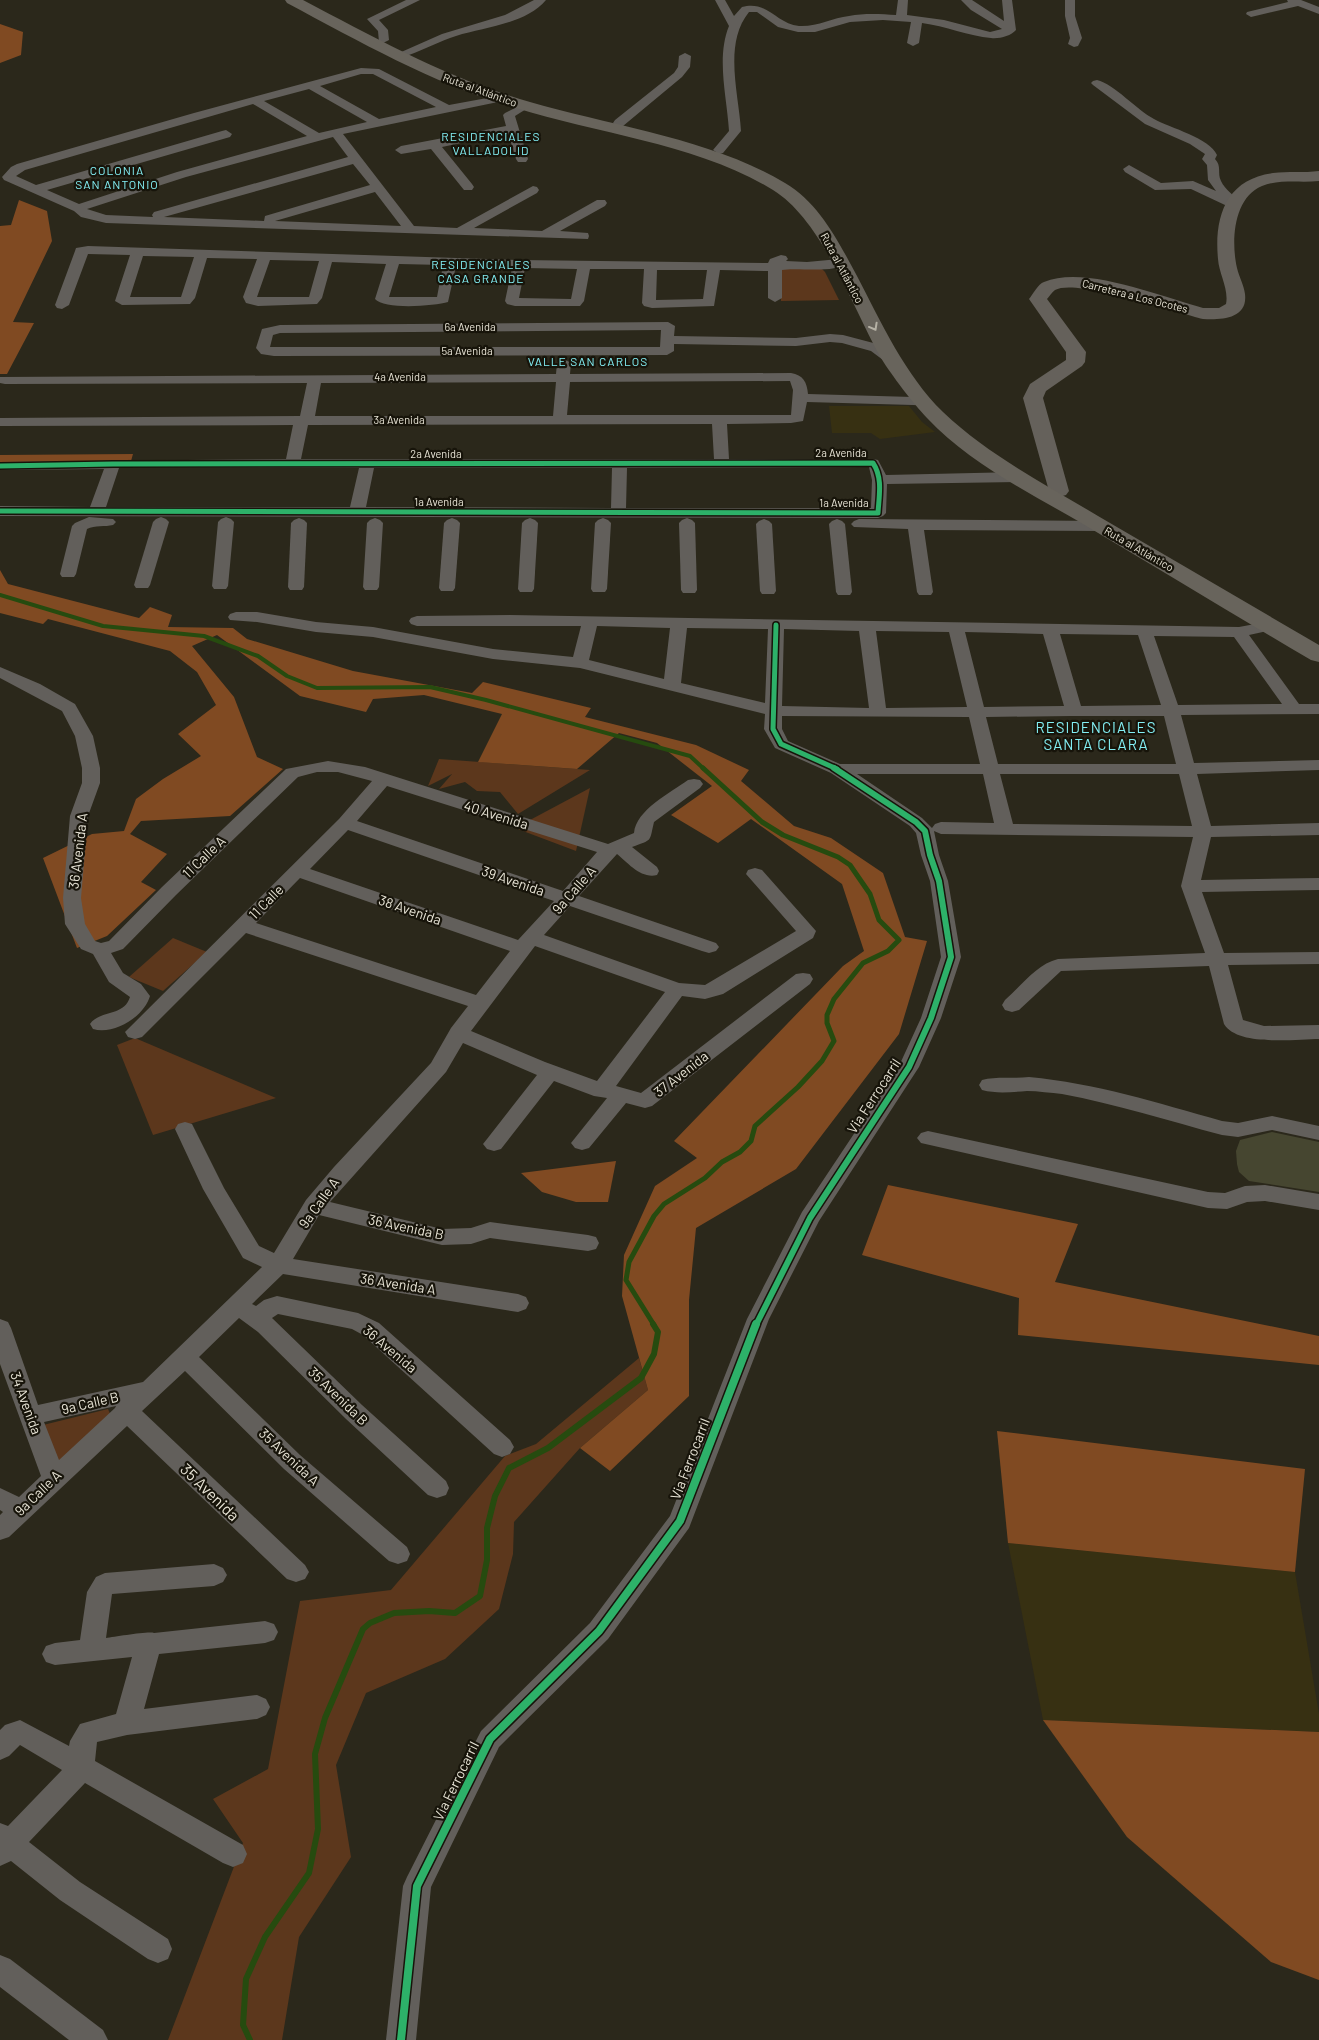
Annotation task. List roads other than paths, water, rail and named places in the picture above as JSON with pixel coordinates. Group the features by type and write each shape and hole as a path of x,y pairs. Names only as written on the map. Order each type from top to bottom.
{"highway":[{"name":"Ruta al Atlántico","path":"292,0 410,63 498,98 701,152 756,174 797,199 825,233 850,274 920,376 949,411 972,433 1059,491 1319,643"},
{"name":"Ruta al Atlántico","path":"306,0 405,52 488,88 719,150 782,178 807,195 824,212 842,236 850,274 892,360 924,403 969,444 1018,477 1319,655"}],"main road":[{"path":"1234,203 1246,188 1270,178 1319,176"},
{"name":"Carretera a Los Ocotes","path":"1059,491 1033,398 1037,388 1074,362 1076,352 1038,299 1040,292 1046,286 1057,283 1087,283 1208,314 1220,314 1230,310 1235,304 1235,292 1227,257 1229,219 1234,203"}],"street":[{"path":"383,40 384,30 372,20 416,0"},
{"path":"405,52 451,34 516,16 531,8 540,0"},
{"path":"720,0 734,25"},
{"path":"900,18 904,0"},
{"path":"966,0 975,8 1011,30"},
{"path":"1007,0 1011,30"},
{"path":"1070,0 1070,16 1076,38 1074,44"},
{"path":"1251,14 1294,1 1319,11"},
{"path":"719,150 735,131 729,50 734,25 744,10 760,9 782,25 811,30 838,21 860,17 917,19 944,23 990,35 997,35 1011,30"},
{"path":"913,43 917,19"},
{"path":"619,123 678,75 685,64 685,56"},
{"path":"447,108 375,71 361,71 115,139 21,167 8,176 12,180 78,208 94,218 583,236"},
{"path":"1097,83 1150,121 1194,141 1210,152 1211,155 1208,159 1213,164 1214,180 1224,194 1234,203"},
{"path":"311,85 378,123"},
{"path":"78,208 169,177 316,136 498,98"},
{"path":"255,100 316,136"},
{"path":"401,150 434,146 511,123 528,107"},
{"path":"198,115 257,153"},
{"path":"511,123 522,159"},
{"path":"335,132 410,229"},
{"path":"35,189 138,158 234,138"},
{"path":"115,139 138,158 169,177"},
{"path":"434,146 468,187"},
{"path":"140,221 356,159"},
{"path":"202,168 236,193"},
{"path":"1129,170 1155,186 1166,188 1193,185 1234,203"},
{"path":"251,225 378,187"},
{"path":"460,231 534,190"},
{"path":"58,200 108,197"},
{"path":"546,234 601,203"},
{"path":"62,305 81,251 88,250 519,264 774,268 784,270 810,267 850,274"},
{"path":"138,251 122,302 185,301 188,298 202,253"},
{"path":"265,255 250,297 258,302 312,301 315,298 327,257"},
{"path":"394,260 382,299 387,301 440,300 443,298 450,261"},
{"path":"519,264 512,301 570,303 577,301 584,265"},
{"path":"651,267 649,303 652,304 709,303 714,268"},
{"path":"774,268 774,298"},
{"path":"302,352 307,328"},
{"name":"6a Avenida","path":"266,351 263,348 267,332 307,328 385,328 668,339"},
{"path":"381,351 385,328"},
{"name":"5a Avenida","path":"266,351 565,351 668,339 796,342 842,338 876,348 892,360"},
{"path":"560,419 565,351"},
{"name":"4a Avenida","path":"5,380 563,376 795,378 800,383 801,398"},
{"path":"292,464 315,378"},
{"path":"801,398 913,401 924,403"},
{"name":"3a Avenida","path":"0,422 719,418 791,420 798,418 801,398"},
{"path":"719,418 722,464"},
{"name":"2a Avenida","path":"0,466 113,464 873,463 880,480"},
{"path":"96,512 113,464"},
{"path":"357,512 367,464"},
{"path":"618,512 620,464"},
{"path":"880,480 1018,477"},
{"name":"1a Avenida","path":"0,511 878,513 880,480"},
{"path":"68,574 80,526 89,522 915,524 934,526 1095,523"},
{"path":"142,585 161,522"},
{"path":"220,586 226,522"},
{"path":"296,587 299,522"},
{"path":"372,587 375,523"},
{"path":"447,588 452,523"},
{"path":"526,589 530,523"},
{"path":"600,589 603,523"},
{"path":"687,523 688,590"},
{"path":"764,524 768,591"},
{"path":"837,524 844,592"},
{"path":"915,524 925,592"},
{"path":"236,617 257,617 316,627 373,632 493,654 580,662 775,711 878,713 1319,709"},
{"path":"417,621 495,620 1239,632 1271,626"},
{"path":"493,654 495,620"},
{"path":"580,662 590,623"},
{"path":"672,685 679,624"},
{"path":"776,625 773,729 781,744 837,769 1186,769 1319,766"},
{"path":"867,626 878,713"},
{"path":"956,628 1005,830"},
{"path":"1050,629 1074,712"},
{"path":"1144,630 1171,711 1203,832 1190,886 1217,959 1234,1024 1260,1032 1319,1032"},
{"path":"1239,632 1294,709"},
{"name":"36 Avenida A","path":"0,672 34,688 68,708 84,736 91,783 79,816 72,898 75,924 88,944 100,950 116,978 134,989 140,996 138,1005 127,1015 100,1024"},
{"name":"40 Avenida","path":"310,767 330,765 376,776 614,848"},
{"name":"11 Calle A","path":"100,950 116,944 168,891 292,774 310,767"},
{"name":"Via Ferrocarril","path":"401,2040 417,1886 490,1739 599,1631 680,1521 758,1319 810,1218 909,1067 931,1018 951,957 940,881 930,855 925,831 916,822 837,769"},
{"name":"11 Calle","path":"134,1032 345,824 376,776"},
{"path":"614,848 643,836 644,824 647,819 694,784"},
{"name":"39 Avenida","path":"345,824 709,947"},
{"path":"941,828 1203,832 1319,829"},
{"path":"614,848 650,871"},
{"name":"9a Calle A","path":"0,1530 10,1504 54,1478 184,1358 248,1312 314,1206 342,1172 439,1067 458,1033 527,943 614,848"},
{"name":"38 Avenida","path":"297,871 677,989 705,992 716,989 806,934 803,927 756,874"},
{"path":"1190,886 1319,884"},
{"path":"243,925 480,1003"},
{"path":"1012,1005 1050,969 1058,965 1217,959 1319,958"},
{"name":"37 Avenida","path":"458,1033 549,1073 642,1101 647,1100 803,979"},
{"path":"582,1143 604,1118 611,1093 677,989"},
{"path":"494,1144 549,1073"},
{"path":"989,1085 1012,1086 1029,1084 1060,1087 1117,1099 1222,1128 1238,1130 1272,1123 1319,1133"},
{"path":"185,1129 214,1189 251,1252 278,1265"},
{"path":"928,1138 1208,1200 1228,1201 1245,1194 1265,1193 1319,1202"},
{"name":"36 Avenida B","path":"314,1206 442,1237 471,1236 490,1230 588,1243"},
{"name":"36 Avenida A","path":"278,1265 518,1303"},
{"name":"36 Avenida","path":"248,1312 277,1305 358,1322 371,1329 502,1447"},
{"name":"35 Avenida B","path":"248,1312 437,1488"},
{"name":"34 Avenida","path":"0,1328 54,1478"},
{"name":"35 Avenida A","path":"184,1358 195,1366 292,1462 398,1554"},
{"name":"9a Calle B","path":"31,1416 150,1390"},
{"name":"35 Avenida","path":"126,1410 296,1572"},
{"path":"91,1650 100,1592 105,1584 214,1575"},
{"path":"55,1654 149,1642 265,1632"},
{"path":"127,1723 149,1642"},
{"path":"158,1949 3,1844 81,1769 83,1741 89,1732 127,1723 256,1706"},
{"path":"0,1748 14,1733 20,1732 81,1769 233,1854"},
{"path":"0,1969 93,2040"}],"waterway":[{"path":"0,595 103,626 204,636 258,656 287,676 317,688 430,687 486,700 690,756 704,769"},
{"path":"654,1325 626,1280 629,1262 654,1216 664,1204 705,1178 722,1162 740,1152 751,1141 755,1126 798,1087 822,1061 834,1041 827,1023 827,1015 834,999 863,963 888,951 899,940 879,920 870,894 850,865 838,857 783,835 762,822 703,768"},
{"path":"250,2040 243,2025 246,1979 265,1937 309,1873 318,1829 315,1754 325,1718 363,1629 370,1623 394,1613 429,1611 455,1613 480,1596 487,1560 487,1528 495,1496 509,1468 548,1448 641,1378 654,1354 658,1332 653,1324"}],"district":[{"name":"RESIDENCIALES VALLADOLID","path":"491,144"},
{"name":"COLONIA SAN ANTONIO","path":"117,178"},
{"name":"RESIDENCIALES CASA GRANDE","path":"481,272"},
{"name":"VALLE SAN CARLOS","path":"588,362"},
{"name":"RESIDENCIALES SANTA CLARA","path":"1096,736"}]}
